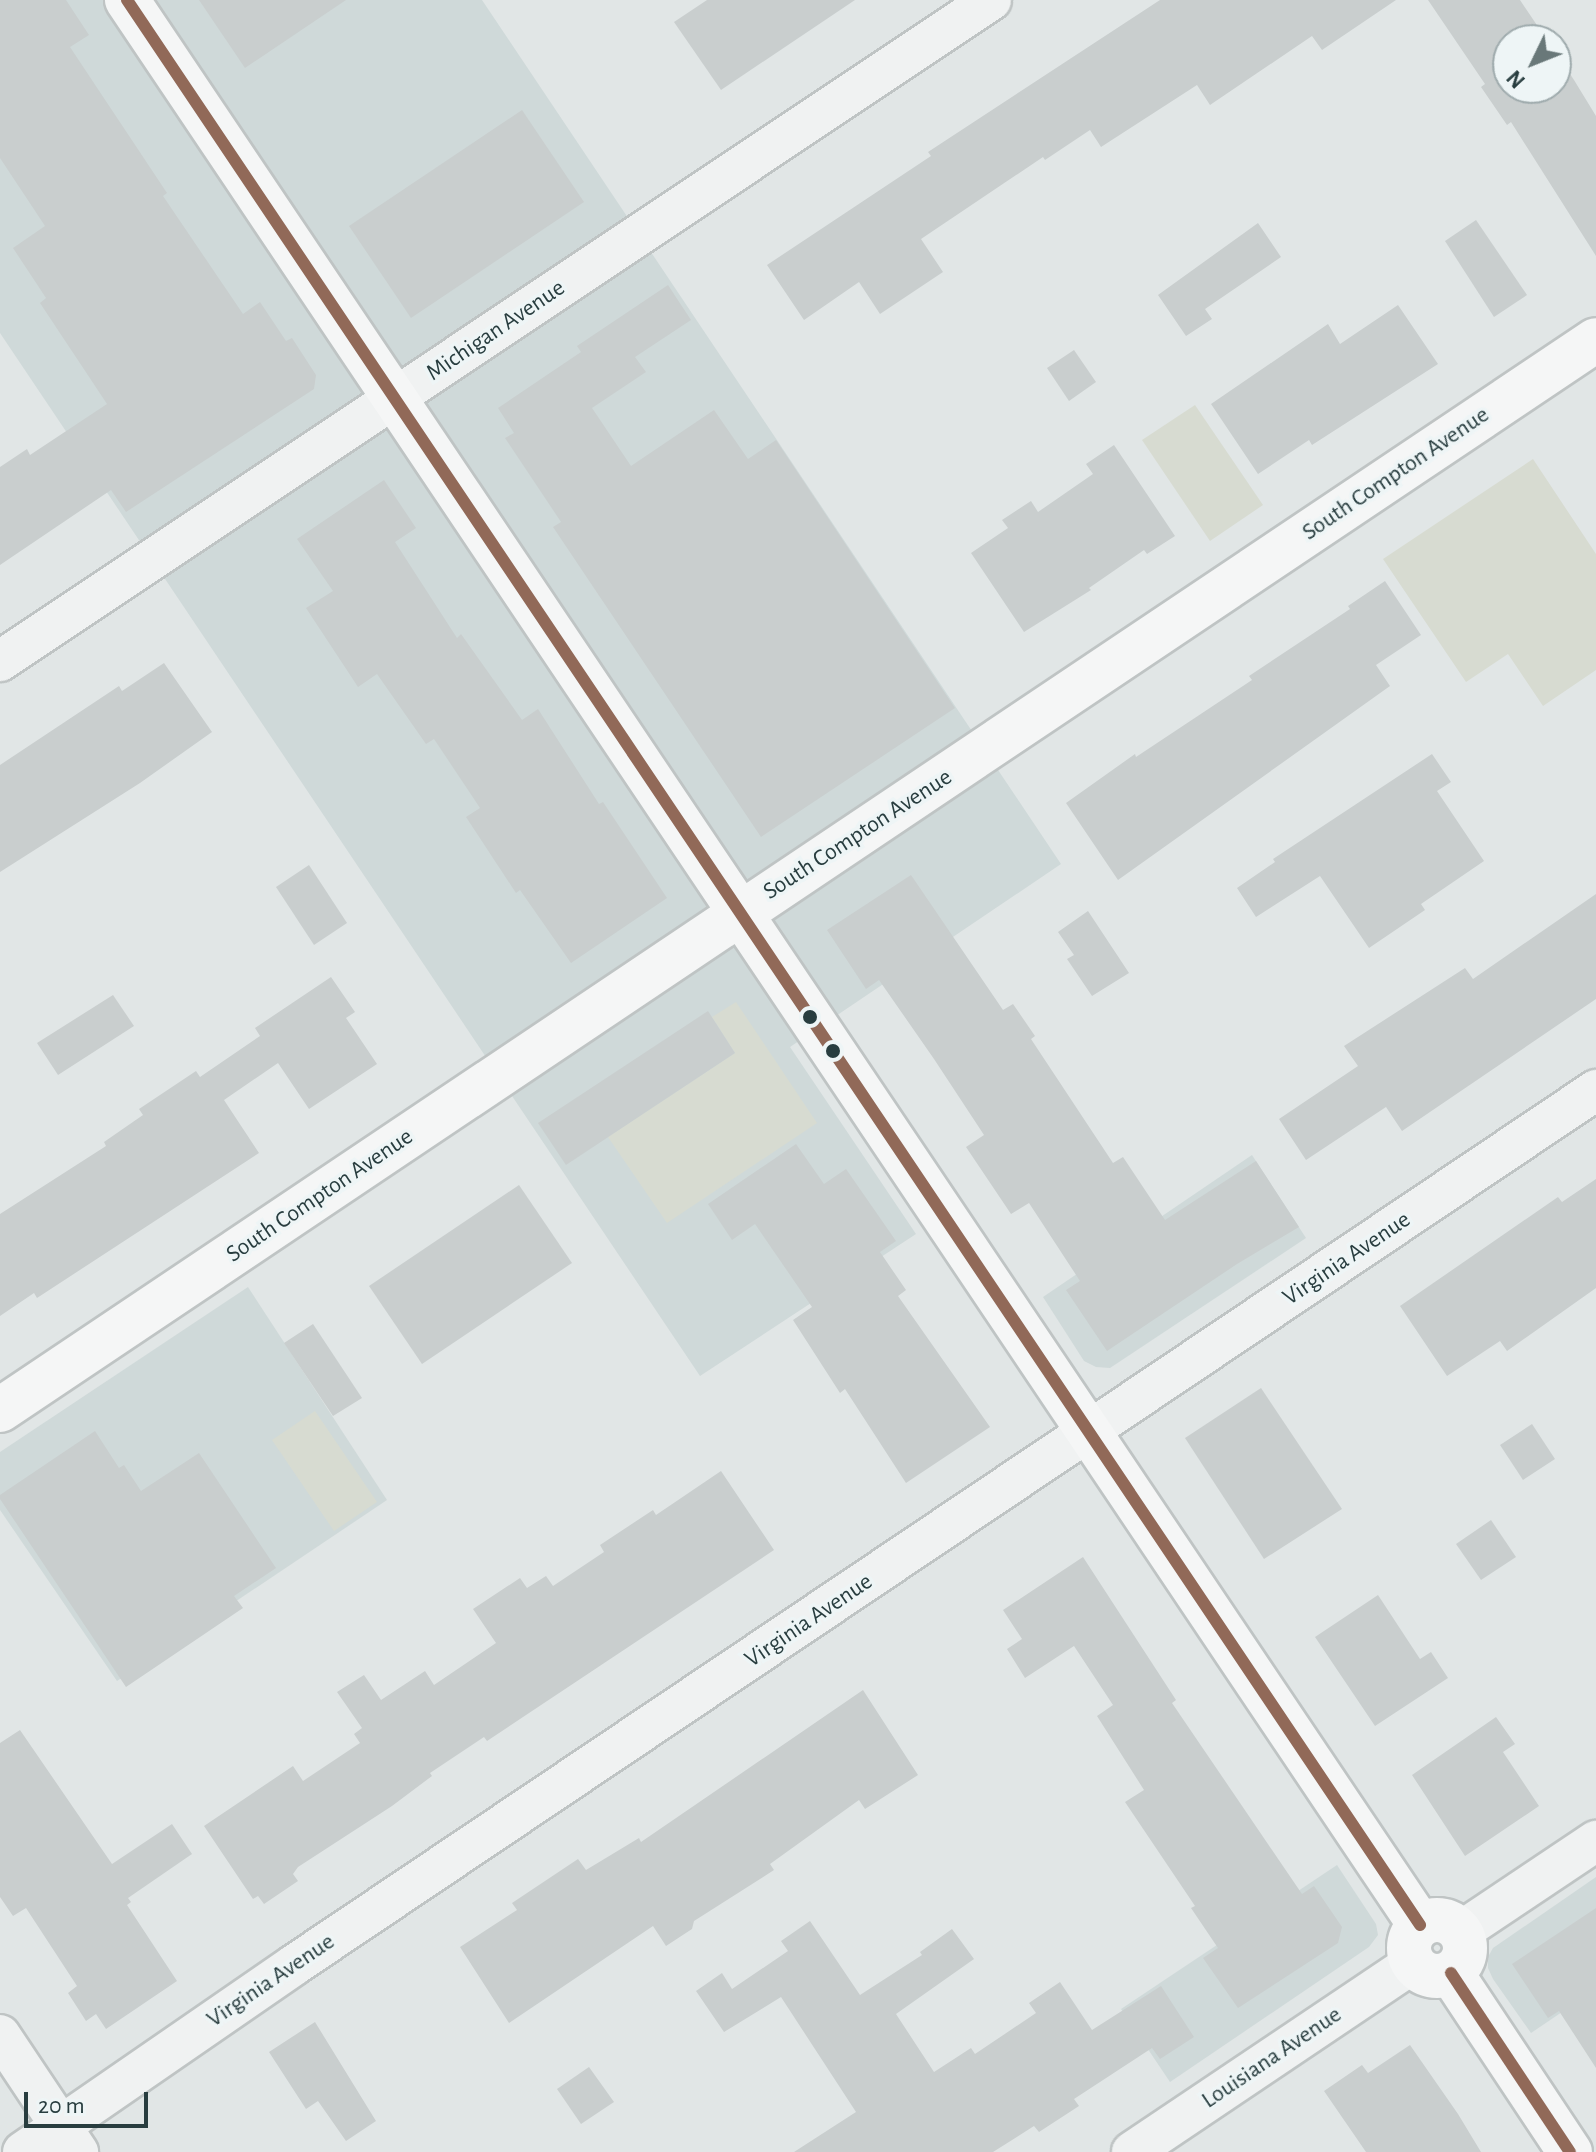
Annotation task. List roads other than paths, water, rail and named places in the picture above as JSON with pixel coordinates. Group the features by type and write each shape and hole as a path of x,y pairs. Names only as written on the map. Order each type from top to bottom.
{"street":[{"path":"127,0 1570,2152"},
{"name":"Michigan Avenue","path":"0,661 991,0"},
{"name":"South Compton Avenue","path":"0,1410 1596,340"},
{"name":"Virginia Avenue","path":"23,2152 69,2138 1089,1433 1596,1090"},
{"name":"Louisiana Avenue","path":"1132,2152 1596,1841"},
{"path":"0,2035 69,2138"}]}
